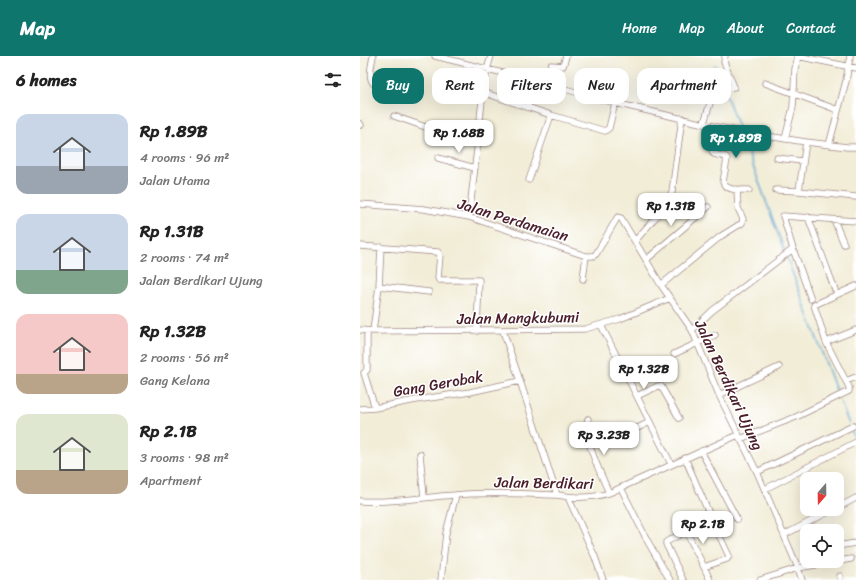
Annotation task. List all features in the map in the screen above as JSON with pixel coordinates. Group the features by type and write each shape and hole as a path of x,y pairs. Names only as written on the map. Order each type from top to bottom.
{"street":[{"path":"372,82 370,77 373,56"},
{"path":"435,56 483,68"},
{"path":"487,68 491,56"},
{"path":"550,68 551,65 563,66 566,56"},
{"path":"704,123 714,90 717,88 734,87 724,62 725,56"},
{"path":"785,139 793,107 798,56 856,68"},
{"path":"829,145 844,88 850,56"},
{"path":"765,83 838,110"},
{"path":"489,94 605,131 609,128 615,104"},
{"path":"469,217 481,104"},
{"path":"619,104 716,127 785,139 856,147"},
{"path":"529,180 551,115"},
{"path":"394,116 437,131 478,140"},
{"path":"635,241 661,211 672,192 682,118"},
{"path":"716,127 713,153 726,157 727,159 723,184 726,188 749,190"},
{"path":"799,191 802,161 806,142"},
{"path":"438,158 475,168"},
{"path":"777,158 802,161"},
{"path":"661,285 720,236 742,223 743,219 738,208 737,189"},
{"path":"776,190 856,197"},
{"name":"Jalan Perdamaian","path":"360,204 424,209 469,217 586,256"},
{"path":"646,260 708,207"},
{"path":"811,299 783,216 856,221"},
{"name":"Jalan Berdikari Ujung","path":"586,256 593,256 596,254 618,217 621,218 661,285 692,330 719,395 757,472 802,580"},
{"path":"808,217 835,290"},
{"path":"834,220 844,244"},
{"path":"360,246 438,252 440,255 439,280 479,280 477,331"},
{"path":"375,408 362,374 367,370 370,331 379,286 381,247"},
{"path":"692,330 712,311 793,249"},
{"path":"583,278 586,256"},
{"path":"379,286 429,292"},
{"path":"856,286 814,305 826,342 846,381 856,377"},
{"name":"Jalan Mangkubumi","path":"360,330 503,331 585,329 626,317 670,298"},
{"path":"601,325 671,464"},
{"path":"826,342 856,330"},
{"path":"503,331 557,495"},
{"path":"674,354 715,335"},
{"path":"719,395 779,367"},
{"name":"Gang Gerobak","path":"360,409 375,408 470,392 520,381"},
{"name":"Jalan Berdikari","path":"360,501 407,500 484,494 557,495 568,497 599,496 610,493 701,451 796,417 846,393 849,389 846,381"},
{"path":"637,396 661,386 679,418"},
{"path":"588,419 585,426 589,443 610,493"},
{"path":"623,435 650,422"},
{"path":"757,472 853,426"},
{"path":"764,489 856,442"},
{"path":"701,451 737,519"},
{"path":"420,454 424,498"},
{"path":"685,458 729,557 704,567"},
{"path":"621,488 670,580"},
{"path":"441,580 446,534 456,495"},
{"path":"568,497 595,557 603,580"},
{"path":"844,504 856,498"},
{"path":"784,535 821,516"},
{"path":"683,580 666,543 667,540 711,518"},
{"path":"686,531 710,580"},
{"path":"844,545 856,543"},
{"path":"844,560 851,559"},
{"path":"760,580 798,568"}],"waterway":[{"path":"729,104 738,127"},
{"path":"742,136 784,250"},
{"path":"787,258 837,393"},
{"path":"840,401 849,424"},
{"path":"852,432 855,439"}]}
